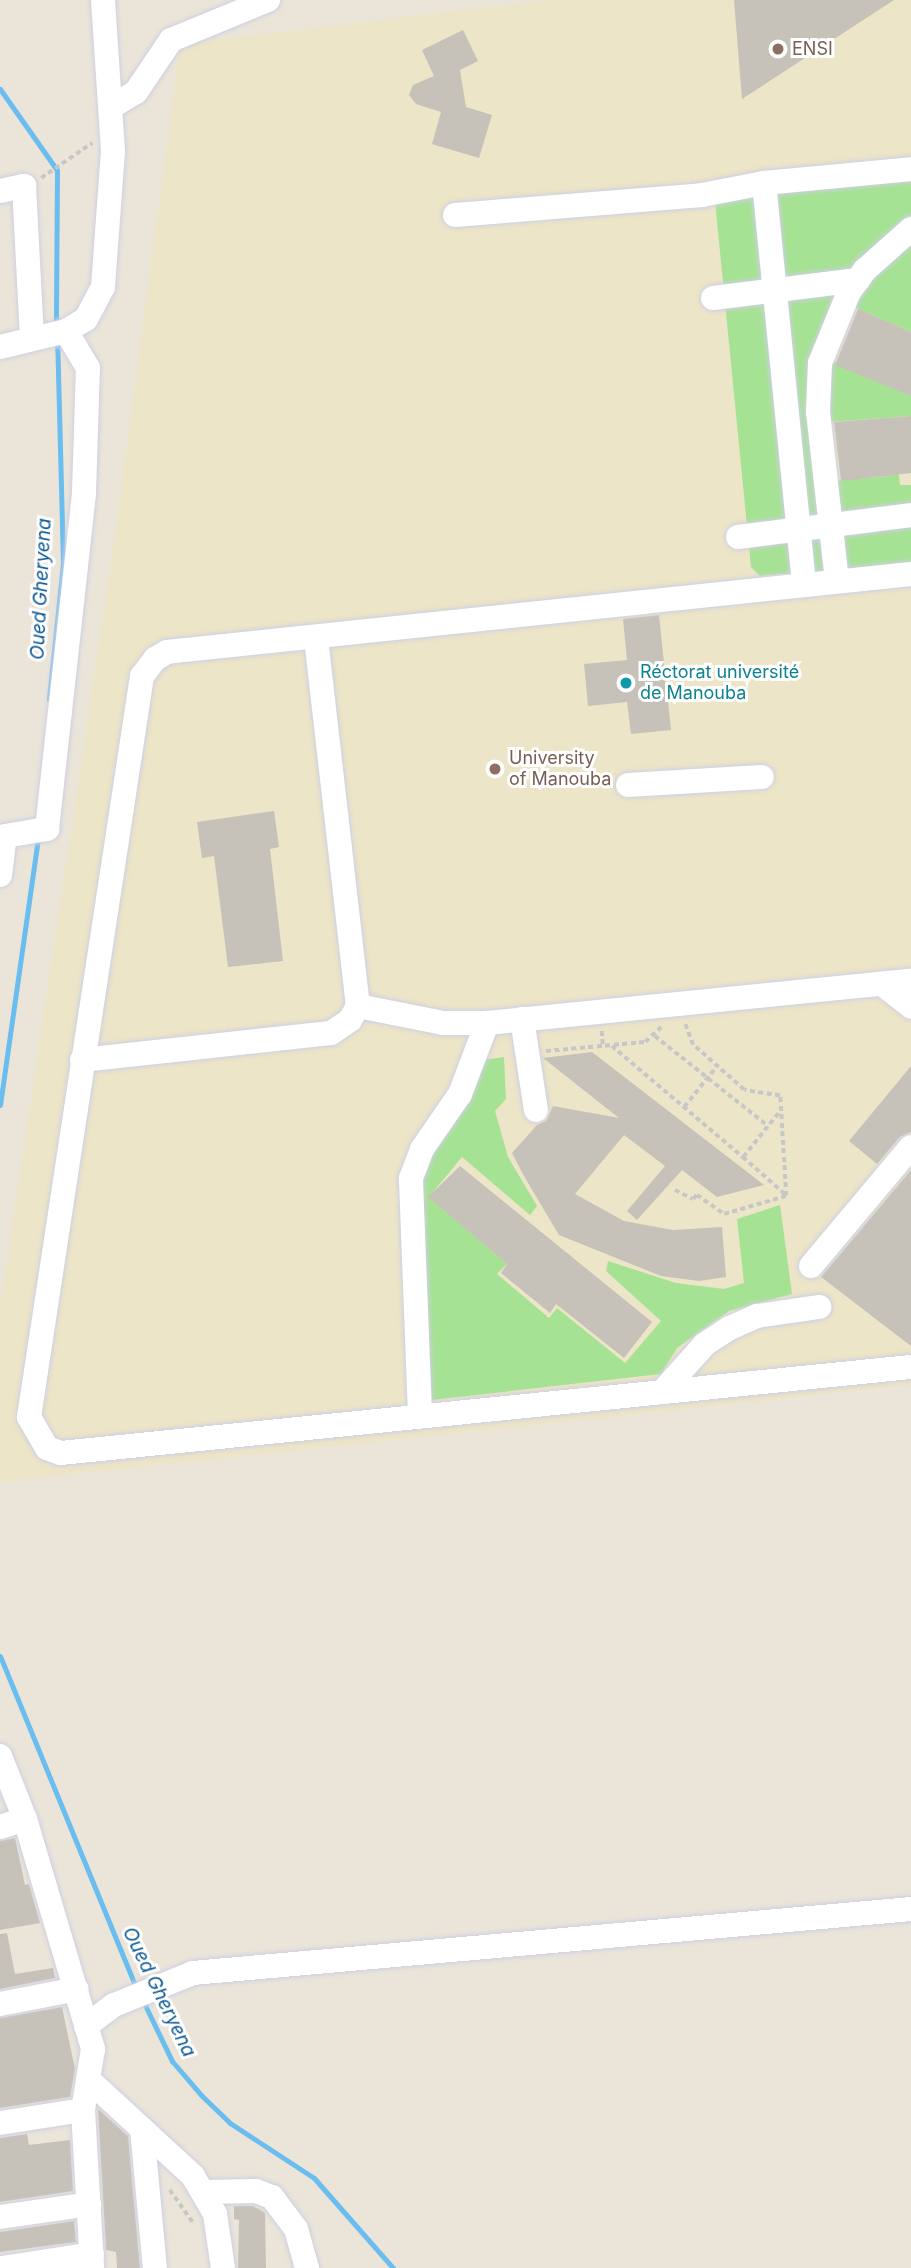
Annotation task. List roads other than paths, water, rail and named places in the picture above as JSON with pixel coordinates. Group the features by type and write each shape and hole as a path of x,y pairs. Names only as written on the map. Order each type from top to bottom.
{"street":[{"path":"0,347 49,335 86,319 103,287 112,194 111,107 103,0"},
{"path":"111,107 136,92 171,40 268,0"},
{"path":"455,215 702,195 764,183 911,169"},
{"path":"764,183 772,287 804,584"},
{"path":"0,191 24,186 49,335 88,368 84,493 39,831 3,837 0,875"},
{"path":"837,581 818,412 820,363 858,280 911,229"},
{"path":"713,298 772,287 858,280"},
{"path":"738,537 798,527 911,515"},
{"path":"911,574 167,652 155,659 142,676 30,1397 32,1426 47,1448 61,1453 911,1367"},
{"path":"82,1060 331,1033 351,1020 358,1006 316,638"},
{"path":"628,785 762,777"},
{"path":"358,1006 443,1023 487,1023 911,981"},
{"path":"882,985 911,1007"},
{"path":"522,1019 536,1110"},
{"path":"420,1415 411,1178 422,1149 460,1094 487,1023"},
{"path":"811,1266 911,1147"},
{"path":"662,1392 705,1343 730,1328 757,1316 819,1307"},
{"path":"0,1756 25,1819 93,2049 90,2081 83,2109 92,2261 16,2267"},
{"path":"0,1827 25,1819"},
{"path":"86,2026 114,2005 194,1973 911,1909"},
{"path":"0,2004 77,1989"},
{"path":"90,2081 204,2192 215,2214 223,2268"},
{"path":"0,2123 83,2109"},
{"path":"142,2129 155,2268"},
{"path":"204,2192 256,2191 272,2197 296,2229 307,2265"},
{"path":"0,2217 89,2204"}],"waterway":[{"name":"Oued Gheryena","path":"0,89 57,170 56,326"},
{"name":"Oued Gheryena","path":"49,699 63,563 57,339"},
{"name":"Oued Gheryena","path":"0,1105 38,838"},
{"name":"Oued Gheryena","path":"0,1656 137,1990"},
{"name":"Oued Gheryena","path":"143,2001 172,2061 201,2095 230,2123 314,2178 393,2268"}],"place":[{"name":"ENSI","path":"778,49"},
{"name":"Réctorat université de Manouba","path":"626,683"},
{"name":"University of Manouba","path":"495,769"}]}
